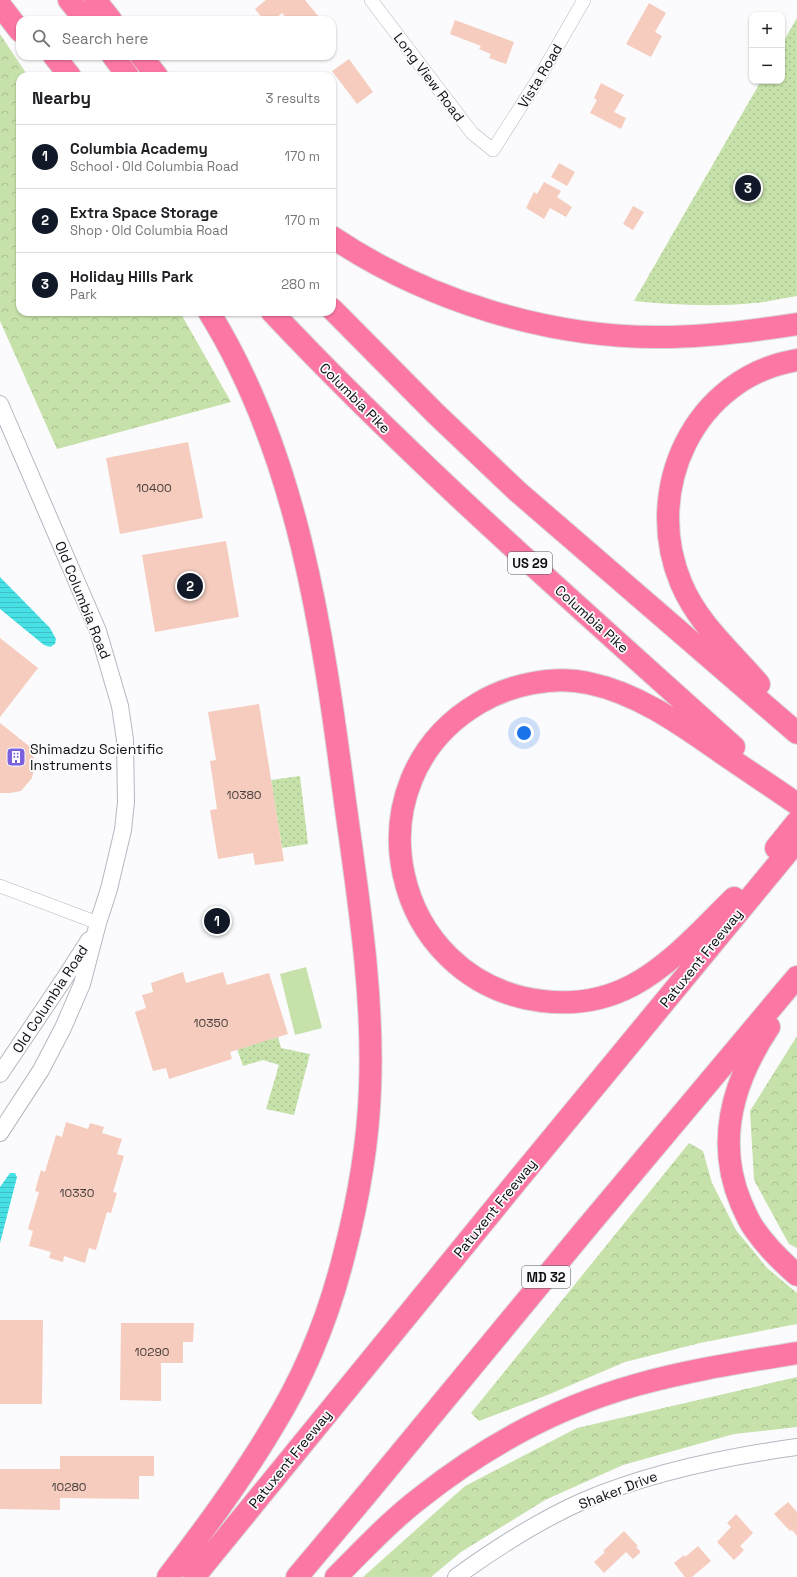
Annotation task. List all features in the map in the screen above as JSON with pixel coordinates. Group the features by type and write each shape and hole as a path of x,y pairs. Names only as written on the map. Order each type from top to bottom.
{"highway":[{"path":"11,0 24,16"},
{"path":"69,0 82,16"},
{"path":"95,0 108,16"},
{"path":"0,5 16,26"},
{"path":"40,60 48,72"},
{"path":"57,60 67,72"},
{"path":"116,60 125,72"},
{"path":"144,60 154,72"},
{"path":"336,239 383,267 430,290 497,313 564,328 613,335 661,337 731,333 797,324"},
{"path":"336,313 436,414 517,491 797,733"},
{"path":"168,1577 250,1465 274,1425 304,1368 326,1313 344,1257 358,1198 370,1089 370,1030 366,969 339,757 323,653 309,577 292,505 272,443 250,389 223,334 212,316"},
{"name":"Columbia Pike","path":"276,316 330,373 486,524 797,804"},
{"path":"797,360 763,370 739,382 714,404 696,425 681,452 672,477 668,505 669,536 674,561 681,584 711,632 757,682 797,729"},
{"path":"797,804 673,719 638,700 611,689 586,682 538,682 512,688 490,696 470,708 449,726 432,744 419,764 409,785 403,808 400,837 401,865 408,893 418,918 432,939 452,961 475,978 499,990 525,999 552,1002 578,1002 606,997 633,985 656,971 787,846 797,822"},
{"name":"Patuxent Freeway","path":"194,1577 521,1176 787,846"},
{"path":"521,1176 626,1031 734,898"},
{"name":"MD 32","path":"297,1577 797,977"},
{"path":"797,987 764,1035 747,1064 737,1089 730,1114 728,1141 731,1170 736,1191 744,1211 754,1229 769,1248 797,1275"},
{"path":"336,1577 419,1498 458,1469 501,1442 550,1416 595,1398 636,1385 695,1372 797,1353"}],"street":[{"name":"Long View Road","path":"371,0 472,133 493,150"},
{"name":"Vista Road","path":"493,150 539,78 584,0"},
{"name":"Old Columbia Road","path":"0,404 98,630 120,706 125,740 126,802 117,858 82,984 63,1028 41,1070 0,1133"},
{"path":"0,886 98,923"},
{"name":"Old Columbia Road","path":"0,1074 64,979 98,923"},
{"name":"Shaker Drive","path":"456,1577 485,1556 513,1539 583,1501 663,1473 721,1459 797,1447"}],"green space":[{"path":"797,18 797,296 760,302 724,305 634,301 759,84 785,84 785,39"},
{"path":"0,34 25,72 16,72 16,316 182,316 231,402 57,449 0,321"},
{"path":"300,776 308,844 282,848 271,780"},
{"path":"306,967 322,1028 295,1035 280,974"},
{"path":"797,1036 797,1248 789,1244 754,1180 750,1111"},
{"path":"278,1037 281,1048 310,1054 294,1115 266,1109 279,1065 263,1060 243,1066 237,1049"},
{"path":"689,1143 703,1151 712,1183 736,1230 767,1268 797,1293 797,1324 700,1343 625,1362 550,1394 479,1421 471,1413"},
{"path":"797,1377 797,1427 734,1434 623,1465 545,1500 461,1552 431,1577 363,1577 465,1486 577,1428"}],"water":[{"path":"0,577 50,628 56,639 55,644 50,647 44,645 0,609"},
{"path":"10,1173 15,1173 17,1177 0,1243 0,1187"}],"building":[{"path":"266,0 305,0 318,16 285,16 282,13 278,16 261,16 255,9"},
{"path":"649,3 666,13 655,32 662,36 651,57 626,44"},
{"path":"455,20 514,42 506,64 489,58 491,54 479,49 481,46 450,34"},
{"path":"349,59 373,92 357,104 336,76 336,72 332,71"},
{"path":"601,83 624,95 614,112 626,118 621,129 590,113 597,100 594,98"},
{"path":"559,163 575,172 567,186 551,177"},
{"path":"544,182 561,191 557,197 572,207 566,217 550,208 544,219 526,208 534,192 537,194"},
{"path":"633,206 644,212 633,230 623,224"},
{"path":"188,442 203,518 120,534 106,458"},
{"path":"226,541 239,617 155,632 142,555"},
{"name":"Shimadzu Scientific Instruments","path":"0,638 38,668 0,717"},
{"path":"259,704 284,861 255,865 253,853 218,859 210,810 217,809 210,761 216,760 208,712"},
{"name":"Shimadzu Scientific Instruments","path":"0,723 34,750 32,754 34,759 34,769 32,778 21,791 0,793"},
{"path":"183,972 186,983 223,972 227,985 269,973 288,1034 230,1052 232,1059 169,1079 166,1068 153,1071 135,1012 146,1008 142,995 153,992 151,983"},
{"path":"66,1122 88,1129 90,1123 104,1127 102,1133 122,1139 117,1154 124,1156 113,1192 117,1193 111,1213 107,1212 96,1250 89,1248 85,1263 64,1256 63,1262 49,1258 51,1252 29,1246 33,1231 28,1229 39,1192 35,1191 41,1170 45,1172 56,1135 62,1137"},
{"path":"0,1320 43,1320 42,1404 0,1404"},
{"path":"121,1323 194,1323 193,1342 183,1342 183,1363 161,1363 161,1401 120,1400"},
{"path":"60,1456 154,1456 154,1476 139,1476 139,1499 60,1498 60,1510 0,1509 0,1469 60,1469"},
{"path":"788,1502 797,1512 797,1536 792,1530 790,1531 774,1514"},
{"path":"736,1514 753,1533 740,1546 744,1550 734,1560 717,1542 731,1527 727,1523"},
{"path":"624,1531 638,1546 636,1547 641,1552 633,1559 626,1552 604,1573 594,1562"},
{"path":"698,1546 711,1561 692,1577 685,1577 674,1563 684,1555 685,1557"}],"place":[{"name":"Holiday Hills Park","path":"748,188"},
{"name":"Extra Space Storage","path":"190,586"},
{"name":"Shimadzu Scientific Instruments","path":"16,757"},
{"name":"Columbia Academy","path":"217,921"}]}
